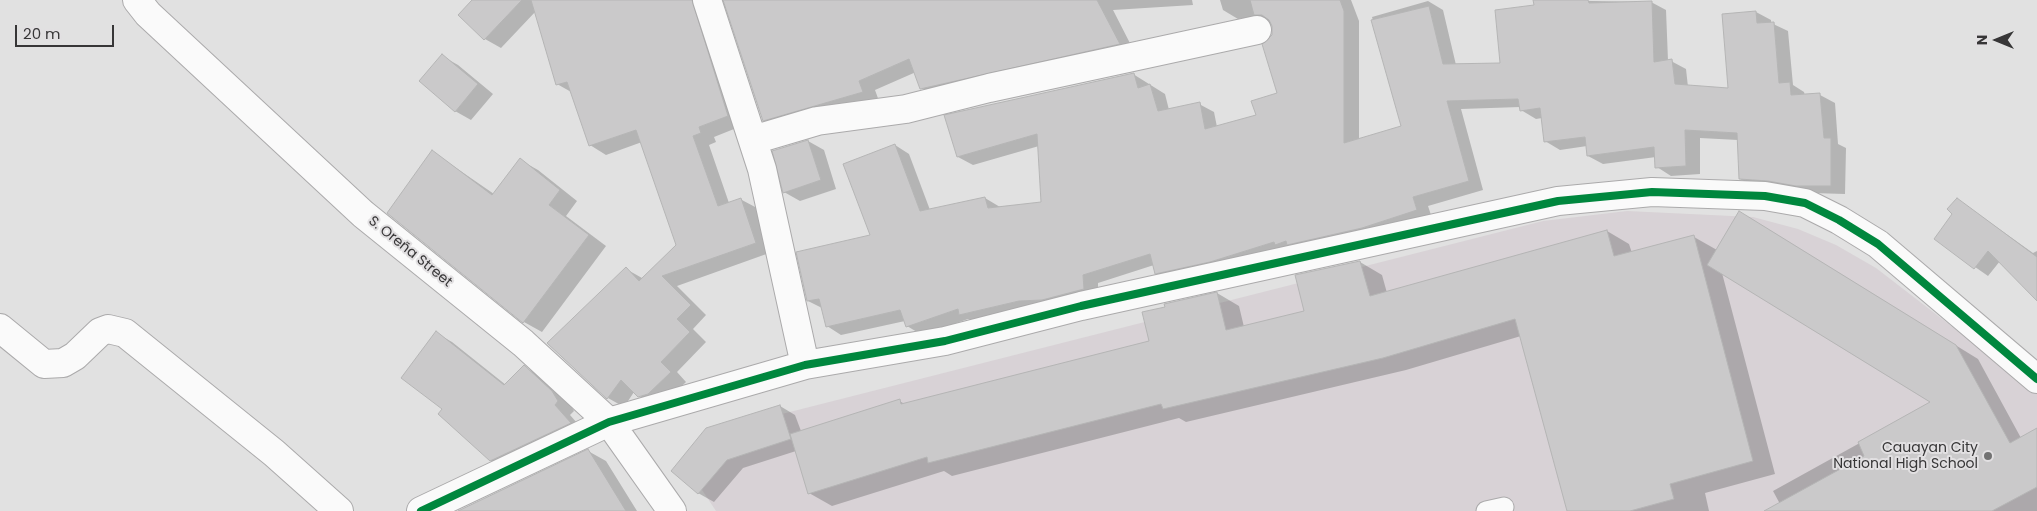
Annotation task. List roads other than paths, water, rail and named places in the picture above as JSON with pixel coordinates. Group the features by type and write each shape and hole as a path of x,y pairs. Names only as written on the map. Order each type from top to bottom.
{"street":[{"name":"S. Oreña Street","path":"138,0 148,14 363,214 523,343 609,422 672,511"},
{"path":"707,0 762,169 805,365"},
{"path":"753,140 817,121 906,109 989,88 1257,30"},
{"path":"422,511 609,422 805,365 945,341 1081,306 1558,201 1652,192 1765,196 1805,203 1839,220 1878,244 2037,379"},
{"path":"0,328 44,364 63,363 75,356 100,332 108,329 125,333 274,454 339,511"}],"place":[{"name":"Cauayan City National High School","path":"1988,456"}]}
